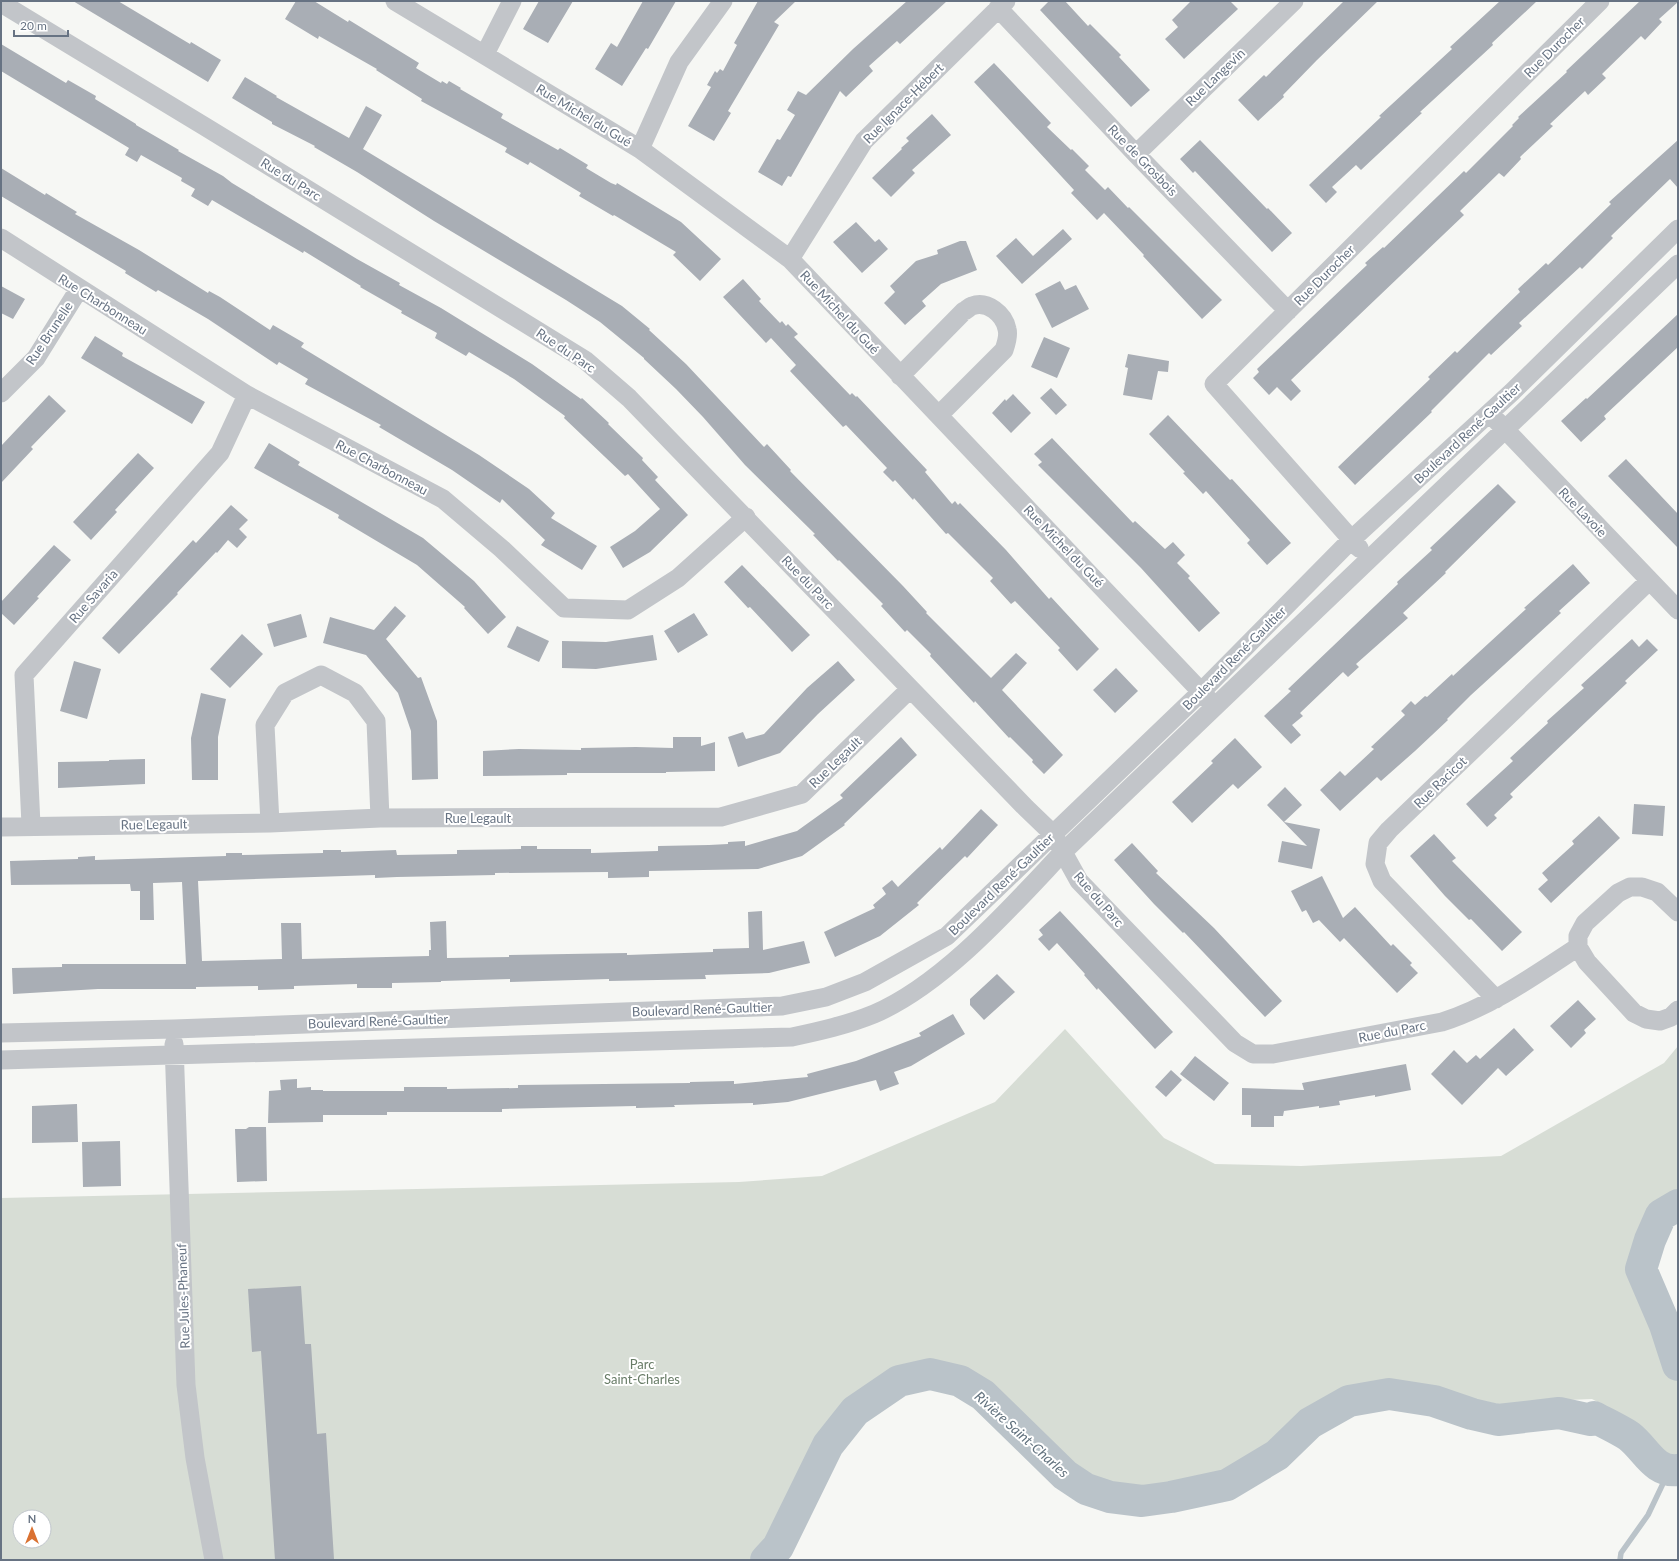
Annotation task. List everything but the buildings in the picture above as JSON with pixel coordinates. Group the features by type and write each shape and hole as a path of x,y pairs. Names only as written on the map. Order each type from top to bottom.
{"street":[{"name":"Rue Michel du Gué","path":"395,1 640,149 790,259 1216,707"},
{"path":"484,54 512,1"},
{"path":"640,149 679,62 723,1"},
{"name":"Rue Langevin","path":"1136,154 1294,1"},
{"name":"Rue Durocher","path":"1369,560 1214,384 1600,1"},
{"name":"Rue du Parc","path":"1,3 585,360 629,398 746,517 910,689 1053,834 1079,881 1214,1023 1235,1043 1253,1054 1273,1054 1442,1022 1461,1016 1496,999 1578,947"},
{"name":"Rue de Grosbois","path":"1002,5 1136,154 1288,311"},
{"name":"Rue Ignace-Hébert","path":"790,259 864,140 1002,5"},
{"name":"Boulevard René-Gaultier","path":"1,1033 174,1029 782,1006 826,996 865,982 947,936 1201,692 1351,540 1489,413 1678,229"},
{"name":"Rue Charbonneau","path":"1,238 247,395 443,499 502,549 564,608 628,610 678,578 746,517"},
{"name":"Boulevard René-Gaultier","path":"1,1060 792,1037 835,1028 882,1010 909,995 941,972 980,937 1063,852 1678,264"},
{"name":"Rue Brunelle","path":"1,393 36,358 79,289"},
{"path":"900,376 964,311 973,306 987,306 1000,313 1007,329 1007,341 1004,350 939,415"},
{"name":"Rue Savaria","path":"31,825 24,675 220,453 247,395"},
{"name":"Rue Lavoie","path":"1489,413 1678,610"},
{"name":"Rue Racicot","path":"1496,999 1382,881 1375,864 1378,843 1389,830 1649,581"},
{"path":"270,823 265,725 285,693 321,675 355,693 376,721 380,818"},
{"name":"Rue Legault","path":"1,827 31,825 270,823 380,818 721,817 802,794 910,689"},
{"path":"1678,912 1657,892 1642,887 1630,888 1618,892 1585,923 1578,936 1578,947 1587,962 1634,1013 1646,1019 1660,1021 1671,1017 1678,1010"},
{"name":"Rue Jules-Phaneuf","path":"174,1029 186,1385 195,1458 214,1560"}],"green space":[{"name":"Parc Saint-Charles","path":"1065,1029 1164,1138 1215,1164 1301,1166 1501,1156 1664,1063 1678,1046 1678,1205 1661,1215 1650,1240 1641,1269 1665,1325 1678,1365 1678,1462 1675,1463 1665,1458 1648,1437 1624,1416 1592,1399 1503,1405 1399,1384 1366,1387 1332,1396 1307,1409 1243,1466 1215,1478 1143,1490 1119,1486 1090,1475 1057,1453 998,1391 968,1370 943,1362 919,1362 890,1372 864,1388 835,1420 796,1487 776,1528 749,1560 1,1560 1,1198 739,1182 822,1176 995,1102"}],"waterway":[{"name":"Rivière Saint-Charles","path":"1678,1205 1661,1215 1650,1240 1641,1269 1665,1325 1678,1365"},
{"name":"Rivière Saint-Charles","path":"766,1560 778,1547 828,1445 855,1411 899,1381 930,1374 960,1381 983,1395 1065,1475 1086,1489 1110,1497 1142,1501 1171,1497 1227,1485 1277,1455 1310,1423 1349,1401 1389,1394 1434,1401 1472,1414 1498,1420 1559,1413 1591,1420 1594,1417 1629,1436 1656,1464 1670,1470 1678,1470"},
{"path":"1620,1560 1621,1553 1648,1515 1669,1471"}]}
